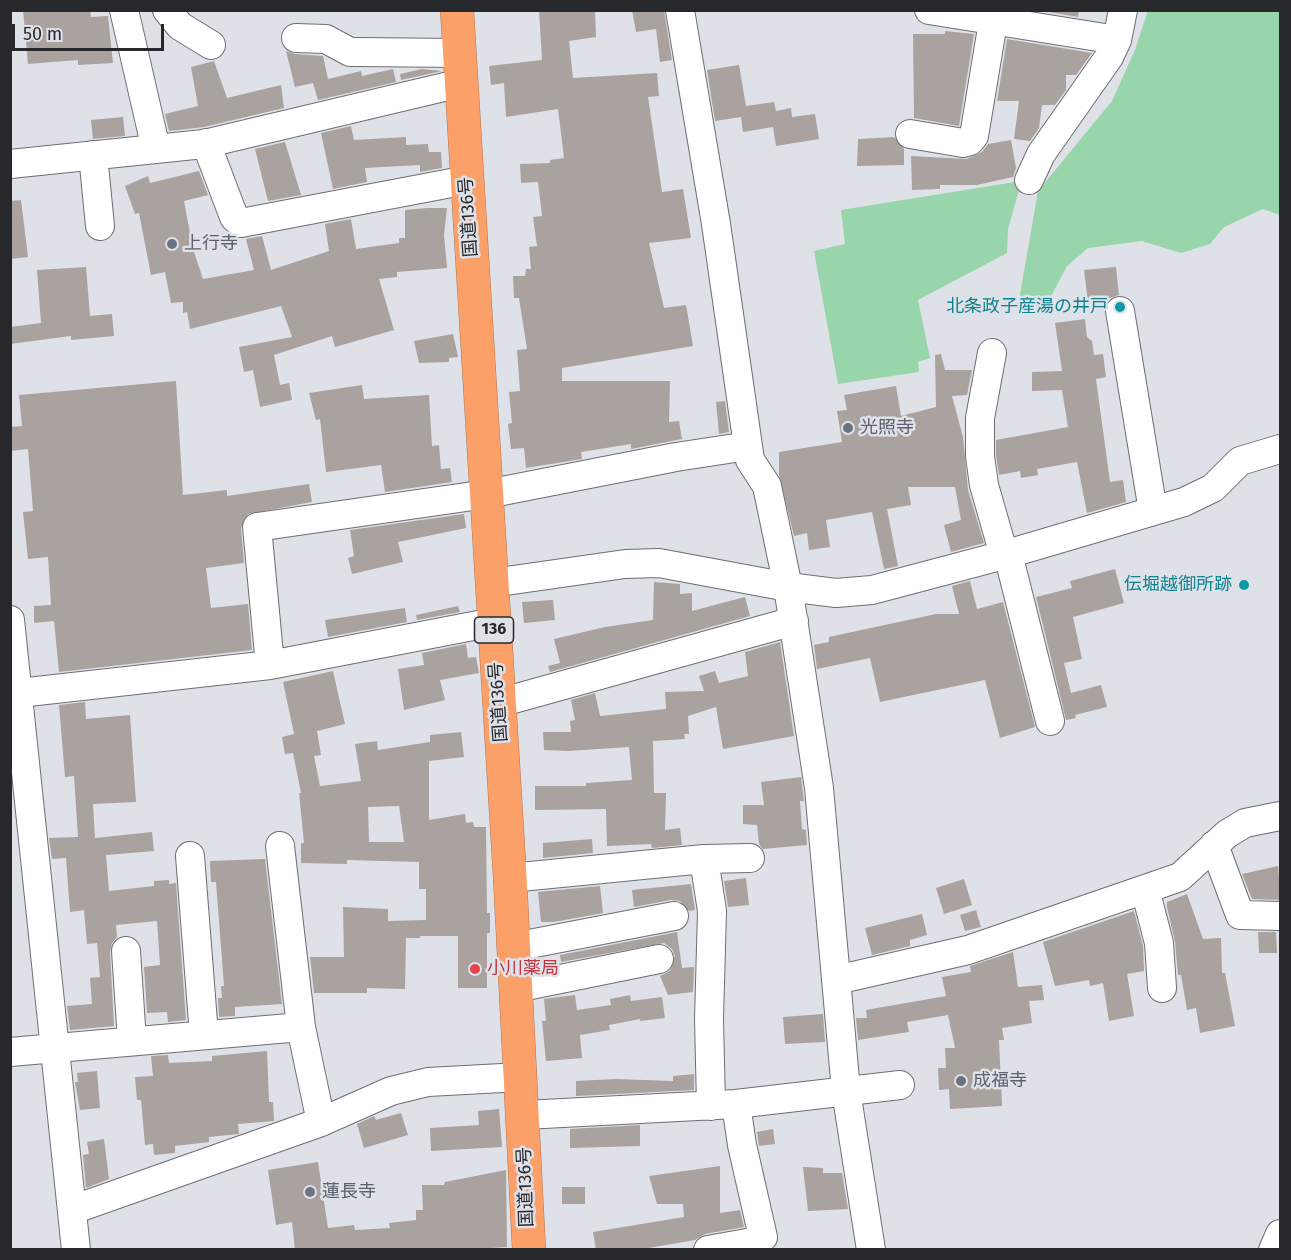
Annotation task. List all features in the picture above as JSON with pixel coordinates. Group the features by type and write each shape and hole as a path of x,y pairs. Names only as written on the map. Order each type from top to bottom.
{"highway":[{"name":"国道136号","path":"457,10 524,1116 529,1250"}],"street":[{"path":"124,10 156,148"},
{"path":"167,10 180,26 211,45"},
{"path":"680,10 716,224 750,460 767,486 794,621 819,788 846,1091 871,1250"},
{"path":"929,10 994,16 1117,40"},
{"path":"1029,180 1041,154 1109,57 1117,40 1124,10"},
{"path":"910,134 963,143 970,141 974,136 994,16"},
{"path":"296,38 326,39 350,52 460,68"},
{"path":"10,164 206,143 460,68"},
{"path":"206,143 234,217 241,223 467,180"},
{"path":"93,155 100,226"},
{"path":"1120,311 1153,511"},
{"path":"992,353 980,418 980,456 984,485 1006,554 1050,721"},
{"path":"270,665 257,527 487,494 676,457 748,446"},
{"path":"492,583 625,564 659,563 788,587 836,593 872,590 1006,554 1204,494 1240,461 1281,449"},
{"path":"10,620 14,694 56,1047 76,1250"},
{"path":"499,703 794,621"},
{"path":"14,694 270,665 494,622"},
{"path":"836,980 968,950 1180,877 1214,845 1245,823 1281,816"},
{"path":"1214,845 1240,915 1281,916"},
{"path":"280,846 301,1027 321,1122"},
{"path":"189,856 204,1035"},
{"path":"510,878 704,859 750,858"},
{"path":"704,859 712,911 709,1019 723,1105 742,1145 763,1237 758,1241 708,1250"},
{"path":"1145,889 1159,944 1162,988"},
{"path":"513,947 674,916"},
{"path":"126,951 132,1041"},
{"path":"516,988 659,959"},
{"path":"10,1052 301,1027"},
{"path":"72,1210 321,1122 391,1091 428,1082 521,1077"},
{"path":"524,1116 723,1105 900,1085"},
{"path":"1273,1250 1281,1234"}],"green space":[{"path":"1148,10 1280,11 1280,215 1263,209 1224,227 1210,244 1181,253 1142,241 1088,248 1067,266 1049,300 1030,313 1018,306 1038,191 1112,101 1135,50"},
{"path":"1015,182 1019,190 1008,229 1007,253 918,300 930,358 918,362 919,372 838,384 814,251 845,244 841,210"}],"building":[{"path":"23,10 90,10 91,17 108,16 113,63 78,65 78,60 28,64"},
{"path":"539,10 595,10 596,37 569,41 573,78 657,73 659,96 648,97 662,192 683,189 691,238 649,243 664,308 686,305 693,346 562,368 562,381 670,381 669,422 679,421 682,439 631,449 631,444 581,452 582,459 526,468 524,448 511,449 508,424 512,423 509,392 520,391 517,350 527,349 519,298 514,298 513,276 525,276 526,269 531,269 529,247 537,246 533,217 542,216 538,182 521,183 520,164 550,163 550,160 564,158 558,109 506,117 504,83 491,85 489,66 542,60"},
{"path":"632,10 664,10 672,60 660,62 656,29 636,32"},
{"path":"1037,10 1079,10 1078,17"},
{"path":"945,31 974,34 959,126 914,118 913,34 945,34"},
{"path":"1007,39 1092,53 1076,75 1066,75 1066,90 1055,105 1042,105 1039,128 1030,141 1014,139 1019,101 997,101"},
{"path":"286,51 323,56 328,79 361,71 362,76 393,69 396,82 318,100 313,83 295,87"},
{"path":"214,61 227,98 281,85 284,108 204,127 169,131 165,114 198,106 191,67"},
{"path":"739,65 746,106 774,102 776,111 791,108 792,117 815,114 819,139 776,146 773,127 743,132 741,117 715,121 707,70"},
{"path":"422,69 442,71 401,80 400,74"},
{"path":"123,117 125,136 93,139 91,120"},
{"path":"351,126 354,140 406,137 406,145 428,144 429,152 441,152 442,168 420,172 420,165 365,168 367,182 333,189 321,133"},
{"path":"894,137 904,149 904,165 857,166 858,139"},
{"path":"1011,140 1016,168 1013,177 977,185 940,185 940,189 912,190 911,156 967,159 982,152 988,144"},
{"path":"285,142 301,195 268,201 255,149"},
{"path":"199,171 208,195 184,201 193,249 203,279 254,270 246,239 262,236 271,270 329,251 325,224 351,219 356,249 399,243 399,238 405,238 405,210 427,208 447,208 444,235 447,268 397,272 397,277 379,279 394,330 335,347 332,336 274,355 280,385 289,383 292,400 260,407 253,370 244,372 239,347 292,337 281,306 190,329 187,312 183,313 183,302 171,303 165,272 151,275 139,213 135,214 125,186 148,176 150,183"},
{"path":"21,200 28,257 10,259 10,201"},
{"path":"86,267 90,316 112,314 114,336 71,340 71,336 10,344 10,327 41,323 37,270"},
{"path":"1116,267 1119,295 1110,298 1106,304 1088,303 1084,270"},
{"path":"1085,319 1087,337 1092,341 1094,355 1103,354 1106,377 1096,379 1110,482 1123,480 1126,502 1087,513 1077,462 1037,469 1038,475 1021,478 1020,471 999,475 996,455 996,440 1068,427 1062,390 1032,391 1032,372 1062,371 1055,323"},
{"path":"453,334 458,357 449,358 449,362 419,363 414,341"},
{"path":"941,354 945,370 972,370 967,395 952,396 963,437 968,490 984,543 951,552 944,525 961,520 955,487 908,487 911,505 887,509 898,566 884,569 872,512 826,520 830,547 809,550 807,533 794,536 779,475 779,452 842,442 837,411 847,410 844,395 896,386 901,416 936,407 935,355"},
{"path":"176,381 183,495 227,490 227,496 309,484 312,502 248,514 241,528 244,563 206,568 211,608 248,604 252,650 59,672 54,621 34,623 34,606 51,605 48,557 28,559 23,512 33,511 28,449 10,451 10,427 22,426 19,395"},
{"path":"362,385 364,399 429,395 432,446 439,445 441,469 450,468 452,482 385,492 381,465 326,472 320,419 316,420 309,393"},
{"path":"725,401 729,432 719,434 716,402"},
{"path":"464,514 466,528 398,542 403,562 352,574 348,558 354,556 350,530"},
{"path":"1115,569 1124,603 1073,617 1082,659 1064,663 1071,693 1101,685 1107,707 1075,715 1076,718 1066,720 1036,597 1072,588 1070,581"},
{"path":"970,581 977,609 1003,602 1035,727 1000,738 985,680 880,702 870,658 817,669 814,645 829,642 829,637 936,614 959,614 952,586"},
{"path":"654,582 680,584 680,594 692,593 692,611 745,597 750,616 550,672 548,666 560,663 554,639 605,627 653,620"},
{"path":"553,600 555,620 524,623 522,602"},
{"path":"458,606 460,612 417,620 416,615"},
{"path":"405,608 407,622 328,637 325,620"},
{"path":"780,642 794,736 723,749 716,707 688,716 689,734 684,734 685,739 653,741 654,793 666,793 665,830 680,828 682,845 652,848 651,844 607,846 606,809 535,810 535,786 586,786 586,783 632,780 629,747 568,751 544,750 543,732 571,732 570,721 575,720 571,700 595,693 600,716 666,709 665,692 704,691 699,676 715,671 719,683 748,676 745,652"},
{"path":"466,644 468,658 476,657 479,673 440,680 445,700 404,710 398,669 424,665 422,653"},
{"path":"333,671 345,724 317,731 321,755 314,756 320,786 361,781 355,744 377,741 378,750 430,742 430,735 461,732 464,757 429,761 429,820 465,814 466,823 473,822 474,827 486,827 487,913 490,913 490,933 487,933 487,988 458,988 458,936 420,936 420,938 406,938 405,989 367,988 367,993 314,993 310,957 344,957 343,907 388,909 388,921 426,920 426,889 419,889 419,862 347,860 347,864 301,863 301,843 304,843 299,793 301,793 293,753 285,754 282,737 294,734 283,682","holes":["399,806 404,842 369,842 368,807"]},
{"path":"85,702 86,719 130,715 136,802 93,804 95,838 152,832 154,851 106,855 109,891 154,886 154,881 169,880 169,884 176,883 186,1020 168,1022 167,1012 147,1013 144,967 160,965 157,921 116,925 117,937 112,943 110,952 114,1026 70,1030 67,1006 92,1004 90,978 100,977 97,943 87,944 84,910 70,912 66,858 52,859 49,838 78,837 74,776 65,777 59,705"},
{"path":"801,777 804,801 800,801 802,829 806,830 807,845 763,849 759,844 757,825 743,824 743,805 764,805 761,782"},
{"path":"592,839 593,853 543,858 543,843"},
{"path":"265,859 282,1004 235,1007 235,1016 219,1017 218,998 222,998 221,986 224,986 216,882 211,882 210,861"},
{"path":"1278,866 1281,900 1252,899 1242,874"},
{"path":"746,878 749,905 728,907 724,881"},
{"path":"964,879 972,905 944,914 936,888"},
{"path":"691,884 695,910 689,911 680,901 671,900 634,907 632,890"},
{"path":"600,886 603,913 554,922 541,922 538,892"},
{"path":"1187,894 1203,939 1221,938 1222,973 1225,973 1235,1026 1200,1033 1196,1008 1187,1010 1181,975 1178,975 1175,942 1167,902"},
{"path":"976,910 981,927 965,931 960,915"},
{"path":"1134,911 1143,946 1144,971 1127,974 1134,1016 1109,1021 1103,983 1090,986 1089,980 1055,986 1043,942"},
{"path":"922,914 927,935 910,940 910,946 872,955 865,928"},
{"path":"677,932 682,968 694,967 693,992 668,995 660,976 670,971 675,956 672,949 664,943 561,962 560,955"},
{"path":"1258,932 1276,932 1277,953 1259,953"},
{"path":"1013,952 1018,987 1042,985 1044,1000 1029,1001 1032,1023 1002,1028 1004,1040 999,1040 1002,1106 950,1109 949,1089 939,1090 938,1068 946,1068 945,1048 955,1048 948,1015 907,1022 909,1032 858,1040 856,1018 867,1018 866,1010 946,996 942,977 971,972 970,966"},
{"path":"575,995 577,1010 611,1005 610,999 630,995 631,1001 662,997 665,1018 640,1021 640,1019 609,1025 610,1030 580,1035 582,1058 546,1061 542,1021 546,1021 544,999"},
{"path":"823,1014 825,1042 785,1044 783,1017"},
{"path":"267,1051 269,1102 273,1102 274,1121 238,1124 239,1134 209,1137 209,1142 175,1146 175,1153 154,1155 153,1144 145,1145 141,1100 137,1100 135,1077 153,1076 151,1056 168,1055 169,1063 212,1061 212,1056"},
{"path":"97,1071 100,1108 80,1110 75,1082 78,1082 77,1073"},
{"path":"694,1074 694,1090 576,1096 576,1081 616,1079 673,1081 673,1076"},
{"path":"499,1109 502,1147 431,1151 430,1128 479,1125 478,1111"},
{"path":"401,1113 408,1135 364,1148 357,1124 374,1116 376,1120"},
{"path":"640,1125 640,1146 570,1148 570,1129"},
{"path":"773,1129 775,1144 759,1146 757,1132"},
{"path":"104,1139 109,1179 86,1188 83,1155 89,1154 87,1142"},
{"path":"318,1162 328,1228 354,1225 355,1230 390,1228 389,1223 416,1220 416,1210 423,1210 422,1185 444,1185 445,1182 506,1170 507,1247 461,1250 295,1250 292,1222 276,1225 268,1170"},
{"path":"720,1166 720,1213 740,1210 744,1227 705,1234 695,1240 637,1250 596,1250 593,1232 684,1217 683,1204 657,1204 649,1176"},
{"path":"803,1167 823,1168 823,1173 842,1173 848,1209 808,1211"},
{"path":"562,1187 585,1187 585,1204 562,1204"}],"place":[{"name":"上行寺","path":"172,244"},
{"name":"北条政子産湯の井戸","path":"1120,307"},
{"name":"光照寺","path":"848,428"},
{"name":"伝堀越御所跡","path":"1244,585"},
{"name":"小川薬局","path":"475,969"},
{"name":"成福寺","path":"961,1081"},
{"name":"蓮長寺","path":"310,1192"}]}
